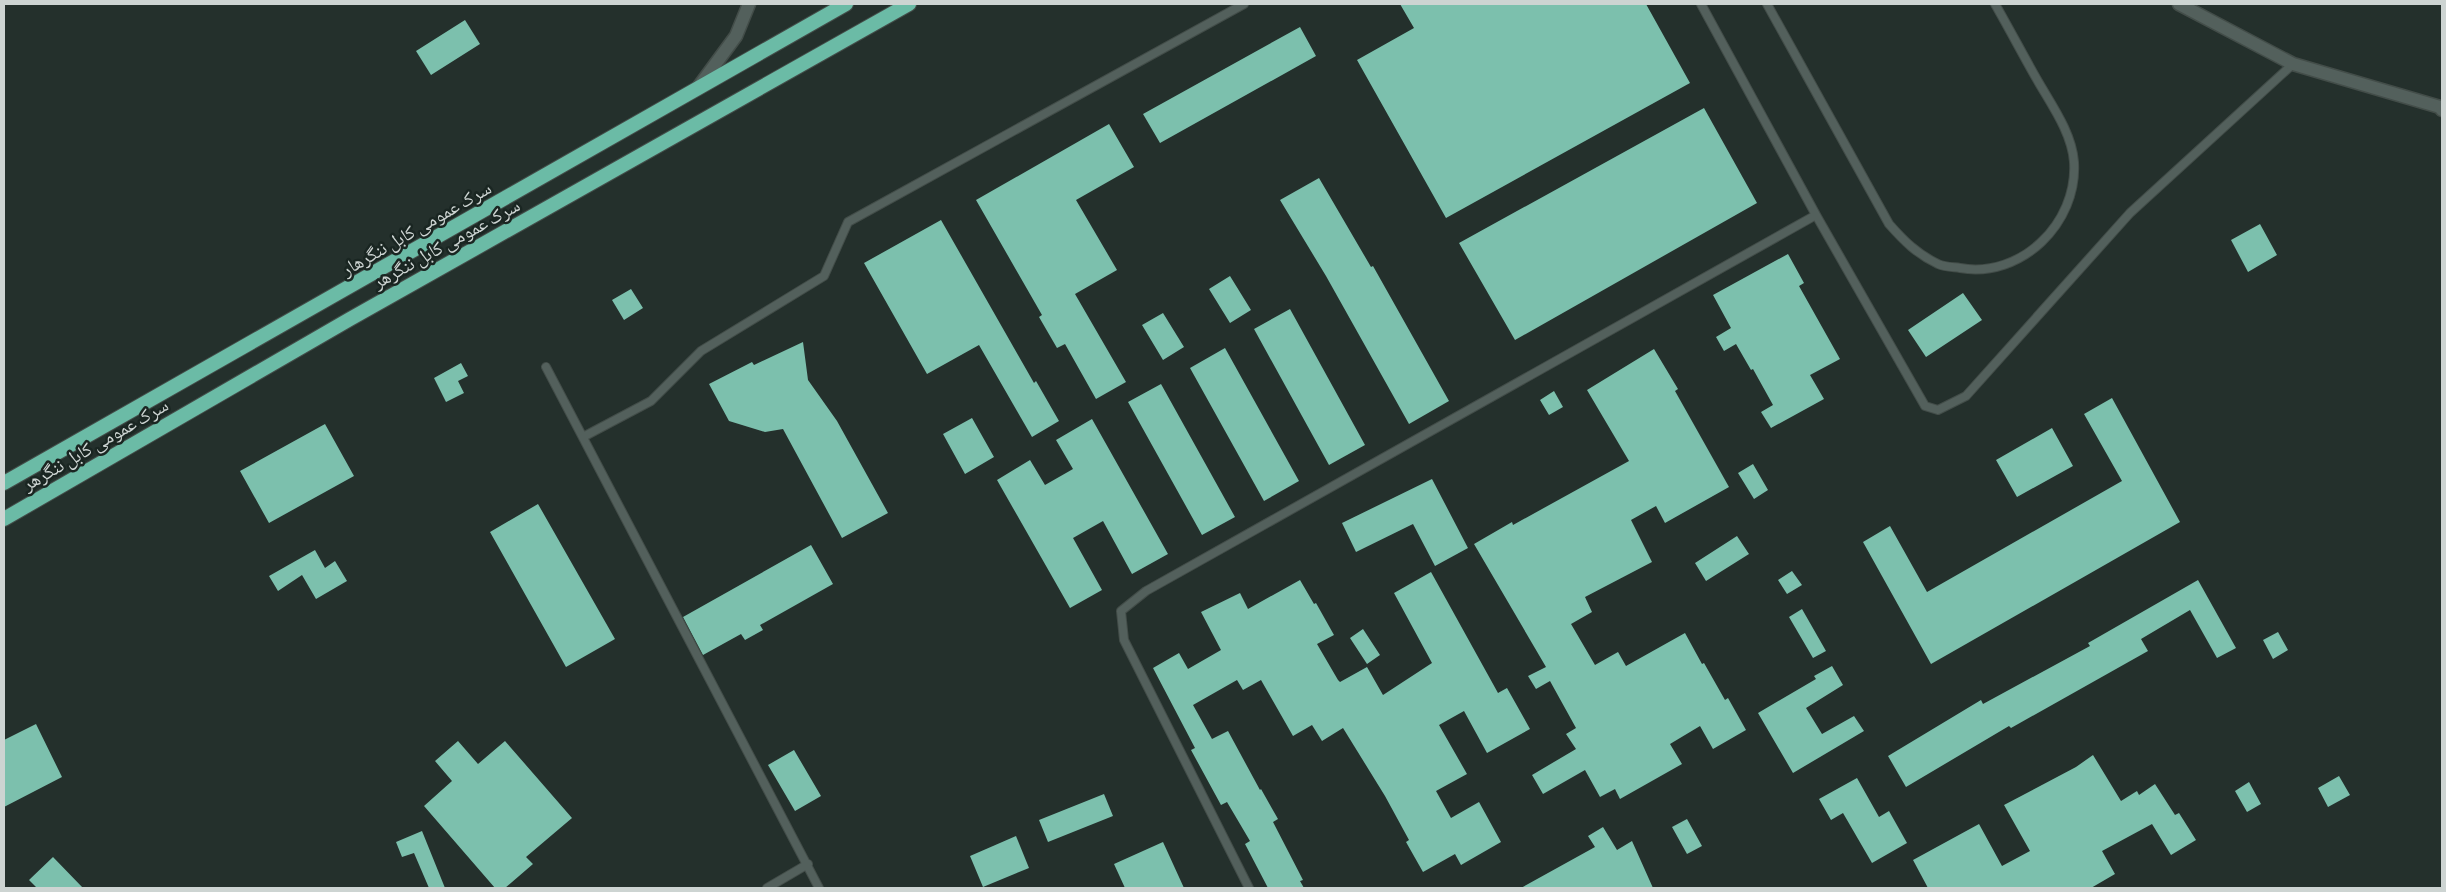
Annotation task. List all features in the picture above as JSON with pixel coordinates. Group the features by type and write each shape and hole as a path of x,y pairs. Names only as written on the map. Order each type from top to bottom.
{"highway":[{"name":"سرک عمومی کابل ننگرهار","path":"4,483 846,4"},
{"name":"سرک عمومی کابل ننگرهر","path":"4,518 384,300 910,4"}],"street":[{"path":"696,90 736,36 749,4"},
{"path":"2179,4 2293,64 2440,107 2442,110"}],"lane":[{"path":"583,437 652,401 701,350 824,276 848,222 1244,4"},
{"path":"1701,4 1816,215 1925,406 1938,410 1966,396 2130,213 2293,64"},
{"path":"1767,4 1889,224 1911,248 1940,265 1973,271 2006,265 2035,250 2057,225 2071,195 2074,162 2065,130 1995,4"},
{"path":"1249,888 1124,640 1121,611 1146,591 1816,215"},
{"path":"546,366 819,888"},
{"path":"767,888 808,864"}],"building":[{"path":"1400,4 1646,4 1690,83 1446,218 1357,60 1414,28"},
{"path":"465,20 480,44 431,75 416,51"},
{"path":"1300,27 1316,56 1160,143 1143,114"},
{"path":"1704,108 1757,203 1515,340 1459,243"},
{"path":"1109,124 1134,167 1076,200 1117,270 1075,294 1126,382 1096,399 1065,344 1057,348 1039,317 1042,315 976,200"},
{"path":"1319,178 1371,267 1373,266 1449,401 1409,424 1326,276 1280,200"},
{"path":"941,220 1034,383 1036,381 1059,421 1032,437 979,345 927,374 864,263"},
{"path":"2260,224 2277,255 2248,272 2231,240"},
{"path":"1788,254 1804,283 1799,286 1840,359 1810,375 1824,399 1771,428 1761,412 1773,405 1753,369 1751,370 1736,344 1724,351 1716,337 1731,328 1713,295"},
{"path":"1230,276 1251,310 1230,323 1209,289"},
{"path":"631,289 643,308 624,320 612,300"},
{"path":"1963,293 1982,320 1926,357 1908,330"},
{"path":"1290,309 1365,445 1329,465 1254,329"},
{"path":"1163,313 1184,347 1163,360 1142,325"},
{"path":"803,342 808,380 837,421 888,513 842,538 783,429 765,432 729,421 709,384 752,362 754,365"},
{"path":"1225,348 1299,481 1264,501 1190,368"},
{"path":"1654,349 1678,389 1675,391 1729,487 1665,523 1656,506 1631,520 1652,562 1585,597 1592,612 1571,624 1595,665 1618,652 1626,666 1685,633 1702,664 1704,663 1725,700 1728,698 1746,730 1713,749 1700,726 1670,744 1682,764 1620,799 1615,789 1600,797 1585,770 1543,794 1532,775 1576,749 1566,734 1576,728 1550,681 1536,689 1528,676 1546,667 1474,544 1512,522 1513,525 1629,461 1587,390"},
{"path":"461,363 468,376 458,381 464,393 446,402 434,378"},
{"path":"1161,384 1235,517 1202,535 1128,402"},
{"path":"1554,391 1563,407 1549,415 1540,400"},
{"path":"2112,398 2180,522 1931,664 1863,542 1890,526 1927,592 2122,481 2084,414"},
{"path":"972,418 994,457 965,474 943,434"},
{"path":"1092,419 1168,554 1132,574 1103,521 1073,538 1102,590 1070,608 997,480 1030,460 1045,485 1073,469 1056,440"},
{"path":"325,424 354,476 269,523 240,471"},
{"path":"2052,428 2073,466 2017,497 1996,460"},
{"path":"1753,464 1768,490 1754,499 1738,473"},
{"path":"1432,479 1468,548 1435,566 1413,524 1356,552 1342,523"},
{"path":"538,504 615,639 566,667 490,532"},
{"path":"1737,536 1749,554 1706,581 1695,563"},
{"path":"811,545 833,584 760,625 763,630 745,640 741,634 703,655 683,617"},
{"path":"315,550 325,568 335,561 347,581 316,599 302,575 278,591 269,576"},
{"path":"1792,571 1802,585 1787,594 1778,580"},
{"path":"1431,572 1498,693 1507,688 1530,729 1487,753 1464,711 1439,725 1467,774 1436,791 1451,818 1479,802 1501,842 1461,865 1455,854 1423,872 1406,842 1409,840 1385,796 1343,728 1322,741 1312,725 1293,736 1261,680 1243,690 1237,680 1193,705 1212,739 1228,731 1278,819 1273,822 1303,880 1300,881 1304,888 1268,888 1245,844 1250,841 1227,802 1221,805 1191,750 1195,748 1153,668 1179,653 1188,669 1221,650 1201,612 1240,593 1248,609 1300,580 1314,604 1316,603 1334,635 1317,644 1338,680 1340,682 1367,667 1383,695 1432,663 1394,593"},
{"path":"2198,580 2236,648 2217,658 2190,610 2141,639 2148,651 2011,728 2009,726 1906,787 1888,756 1981,700 1983,704 2090,646 2088,643"},
{"path":"1802,609 1826,651 1813,658 1789,617"},
{"path":"1363,629 1380,655 1367,664 1350,638"},
{"path":"2278,632 2288,650 2273,659 2263,640"},
{"path":"1832,666 1843,685 1806,708 1822,734 1854,716 1864,731 1793,773 1758,713 1816,679 1814,676"},
{"path":"36,724 62,777 4,807 4,740"},
{"path":"458,741 478,764 505,741 572,818 526,857 533,864 505,888 495,888 424,806 452,781 435,761"},
{"path":"794,750 821,796 795,811 768,765"},
{"path":"2093,755 2121,801 2137,791 2139,795 2155,784 2175,815 2179,813 2196,840 2171,855 2152,824 2102,851 2115,874 2091,888 1928,888 1913,860 1979,824 2002,866 2030,851 2004,805 2076,767"},
{"path":"2339,776 2350,795 2328,807 2318,788"},
{"path":"1857,778 1879,817 1889,811 1907,843 1872,863 1843,813 1831,820 1819,799"},
{"path":"2249,782 2261,804 2247,812 2235,791"},
{"path":"1104,794 1113,816 1048,842 1039,820"},
{"path":"1687,819 1702,846 1687,854 1672,827"},
{"path":"1603,827 1617,850 1632,841 1653,888 1521,888 1595,847 1588,836"},
{"path":"422,831 445,888 429,888 414,853 402,857 396,842"},
{"path":"1016,836 1029,868 983,887 970,856"},
{"path":"1163,842 1184,888 1125,888 1114,864"},
{"path":"53,857 83,888 37,888 29,880"}]}
